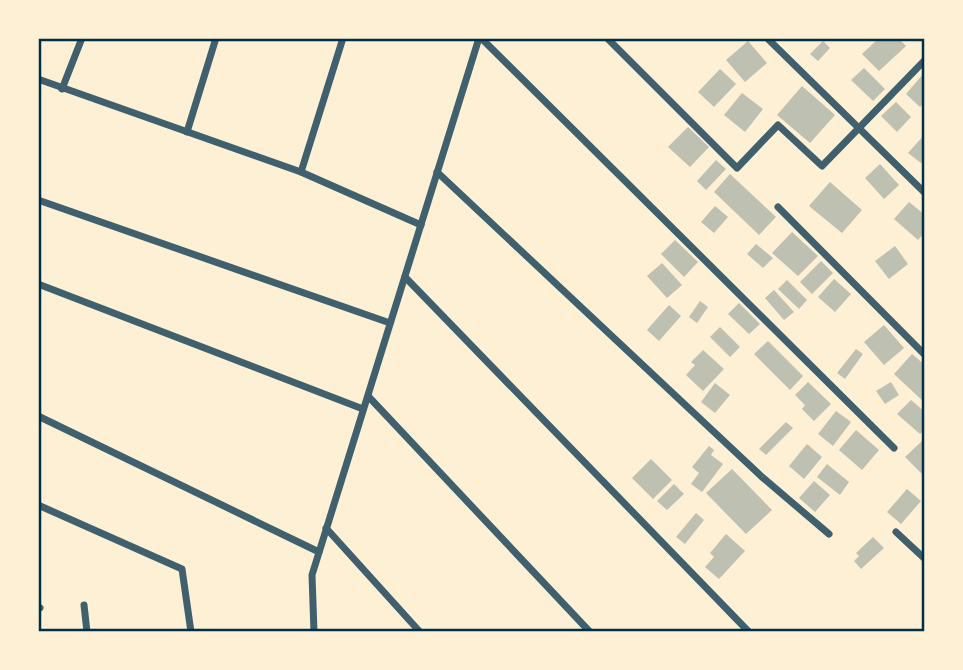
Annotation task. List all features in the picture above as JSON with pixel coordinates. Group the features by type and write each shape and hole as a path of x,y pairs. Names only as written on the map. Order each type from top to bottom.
{"street":[{"path":"62,89 82,38"},
{"path":"187,132 216,38"},
{"path":"301,172 343,38"},
{"path":"314,632 312,575 480,38 894,449"},
{"path":"607,38 737,168 778,125 822,166 925,60"},
{"path":"767,38 925,193"},
{"path":"38,79 301,172 421,225"},
{"path":"437,172 762,477 829,534"},
{"path":"38,200 390,323"},
{"path":"778,207 925,355"},
{"path":"405,277 749,632"},
{"path":"38,284 363,409"},
{"path":"368,396 590,632"},
{"path":"38,416 319,552"},
{"path":"38,505 182,569 191,632"},
{"path":"326,527 420,632"},
{"path":"897,532 925,559"},
{"path":"85,605 87,632"}],"building":[{"path":"879,38 898,38 906,46 879,71 862,54"},
{"path":"748,41 767,63 745,82 726,60"},
{"path":"823,41 830,48 818,61 810,54"},
{"path":"864,68 885,89 873,101 851,80"},
{"path":"720,69 736,84 714,107 698,92"},
{"path":"925,72 925,102 920,107 906,94"},
{"path":"802,86 835,115 810,143 777,115"},
{"path":"742,93 763,109 745,132 724,115"},
{"path":"896,102 911,117 897,132 881,116"},
{"path":"688,127 709,147 690,167 668,147"},
{"path":"925,134 925,158 921,163 908,153"},
{"path":"716,160 726,169 706,190 697,181"},
{"path":"880,164 899,185 884,199 865,178"},
{"path":"730,174 776,217 759,235 714,192"},
{"path":"830,182 862,210 842,233 809,206"},
{"path":"909,202 925,215 925,232 918,240 894,219"},
{"path":"715,206 728,217 714,233 701,222"},
{"path":"792,232 818,256 798,276 772,253"},
{"path":"675,240 698,262 684,277 661,254"},
{"path":"756,244 773,258 763,268 747,254"},
{"path":"895,246 908,264 889,279 875,261"},
{"path":"821,261 833,273 812,294 800,282"},
{"path":"662,263 682,285 667,298 647,276"},
{"path":"834,279 851,294 835,312 818,297"},
{"path":"787,280 807,300 799,309 778,289"},
{"path":"774,290 794,312 784,320 765,298"},
{"path":"700,301 708,307 697,323 689,317"},
{"path":"739,303 760,324 749,334 728,314"},
{"path":"669,305 681,316 659,341 647,330"},
{"path":"884,325 904,348 884,365 864,342"},
{"path":"720,327 740,347 730,357 710,337"},
{"path":"768,341 803,376 790,390 754,354"},
{"path":"856,349 863,354 845,379 837,373"},
{"path":"703,350 724,369 703,391 686,375 695,365 691,362"},
{"path":"912,354 925,365 925,403 894,374"},
{"path":"808,382 831,404 814,421 802,409 805,405 795,395"},
{"path":"891,382 899,395 885,404 876,391"},
{"path":"715,383 730,395 715,413 701,402"},
{"path":"911,400 925,412 925,429 920,434 897,414"},
{"path":"836,411 851,422 833,446 818,434"},
{"path":"786,422 793,428 766,455 759,449"},
{"path":"856,430 879,450 862,470 839,450"},
{"path":"922,441 925,443 925,477 905,457"},
{"path":"807,444 822,457 804,479 789,466"},
{"path":"709,446 714,450 711,455 723,464 702,492 691,484 699,473 692,467"},
{"path":"651,459 672,480 653,499 632,478"},
{"path":"827,464 849,482 840,495 817,477"},
{"path":"732,469 772,510 746,534 706,493"},
{"path":"814,481 830,495 815,512 799,498"},
{"path":"674,484 684,494 667,510 657,501"},
{"path":"907,489 921,501 901,524 887,512"},
{"path":"696,513 704,520 685,544 676,537"},
{"path":"726,534 745,551 719,579 705,567 714,557 710,553"},
{"path":"873,537 884,548 861,569 854,561 859,556 856,553"}]}
